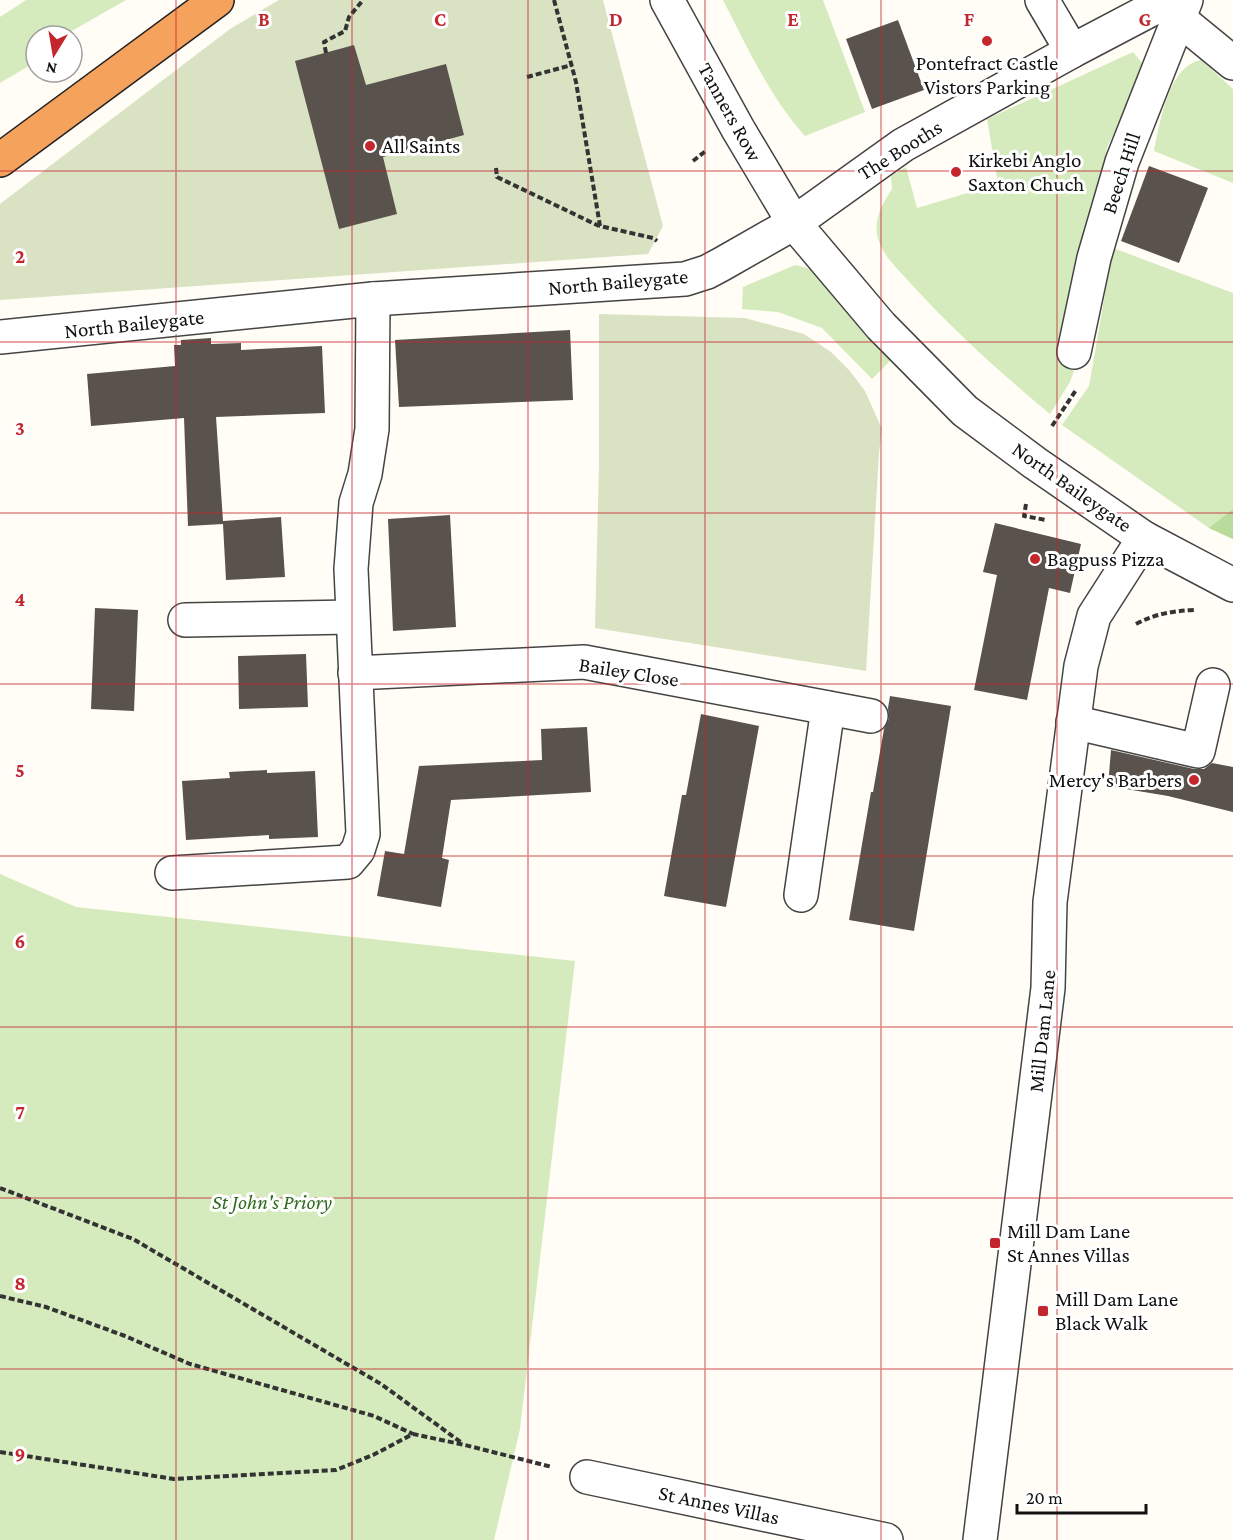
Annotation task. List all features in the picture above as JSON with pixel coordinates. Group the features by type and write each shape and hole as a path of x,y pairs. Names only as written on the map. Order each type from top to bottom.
{"highway":[{"path":"0,160 218,0"}],"street":[{"name":"Tanners Row","path":"667,0 738,129 794,223"},
{"path":"1042,0 1072,51"},
{"name":"The Booths","path":"794,223 903,145 1072,51 1178,6"},
{"path":"1178,6 1233,63"},
{"name":"Beech Hill","path":"1074,352 1092,265 1122,162 1178,6"},
{"name":"North Baileygate","path":"0,338 373,299 685,279 714,268 794,223 881,326 965,411 1035,463 1144,538 1233,585"},
{"path":"172,873 348,862 358,850 363,834 351,569 356,503 365,474 372,429 373,299"},
{"name":"Mill Dam Lane","path":"980,1540 1048,988 1050,902 1080,666 1094,615 1144,538"},
{"path":"185,620 352,617"},
{"name":"Bailey Close","path":"355,673 584,662 871,716"},
{"path":"1073,722 1197,751 1213,685"},
{"path":"801,895 828,708"},
{"name":"St Annes Villas","path":"587,1477 886,1540"}],"path":[{"path":"326,53 324,42 345,31 349,17 363,0"},
{"path":"554,0 576,82 600,226"},
{"path":"527,77 572,65"},
{"path":"496,168 497,177 600,226 653,238 661,244"},
{"path":"1054,424 1076,389"},
{"path":"0,1188 133,1239 381,1384 465,1445"},
{"path":"0,1296 46,1307 126,1336 190,1364 374,1416 413,1434 587,1477"},
{"path":"0,1452 174,1479 336,1470 373,1455 413,1434"}],"green space":[{"path":"26,0 126,0 84,24 24,24 24,69 0,83 0,17"},
{"path":"279,0 603,0 663,226 648,254 0,300 0,204 230,29"},
{"path":"723,0 823,0 865,112 805,136 770,88"},
{"path":"1133,52 1148,70 1108,145 1087,224 1058,359 1074,371 1070,382 1050,414 963,337 893,264 878,239 878,219 882,206 892,189 891,176 906,167 917,208 998,184 987,119"},
{"path":"1201,60 1233,89 1233,183 1154,151 1163,112 1173,84 1190,65"},
{"path":"1113,248 1233,293 1233,539 1209,528 1062,425 1089,386"},
{"path":"795,265 817,273 897,354 872,379 822,328 778,312 742,309 743,287"},
{"path":"599,314 745,318 804,334 831,352 850,371 865,391 882,429 866,671 595,628 599,464"},
{"path":"1233,509 1233,539 1209,528"},
{"name":"St John's Priory","path":"0,874 76,907 575,961 520,1429 494,1540 0,1540"}],"building":[{"path":"898,20 924,90 872,109 846,39"},
{"name":"All Saints","path":"354,45 366,85 446,64 464,135 383,157 397,214 339,229 295,61"},
{"path":"1149,166 1208,188 1179,263 1121,241"},
{"path":"570,330 573,400 399,407 395,340"},
{"path":"211,338 211,344 241,343 241,350 322,346 325,413 216,417 223,521 281,517 285,577 226,580 223,524 188,526 184,418 91,426 87,374 175,366 174,345 181,345 181,340"},
{"path":"450,515 456,627 393,631 388,519"},
{"path":"995,523 1081,544 1070,593 1049,588 1027,700 974,690 997,575 983,572"},
{"path":"95,608 138,610 134,711 91,709"},
{"path":"306,654 308,707 239,709 238,656"},
{"path":"890,696 951,706 914,931 849,920 871,792 873,792 884,729 889,719"},
{"path":"701,714 759,726 726,907 664,896 682,795 686,795"},
{"path":"587,727 591,792 451,800 442,858 449,860 441,907 377,896 385,851 404,854 419,766 542,760 541,729"},
{"path":"1111,750 1194,769 1204,769 1212,763 1233,767 1233,812 1168,796 1108,786"},
{"path":"267,770 267,773 315,771 318,837 269,839 269,835 186,840 182,781 230,778 229,772"}],"place":[{"name":"Pontefract Castle Vistors Parking","path":"987,41"},
{"name":"All Saints","path":"370,146"},
{"name":"Kirkebi Anglo Saxton Chuch","path":"956,172"},
{"name":"Bagpuss Pizza","path":"1035,559"},
{"name":"Mercy's Barbers","path":"1194,780"},
{"name":"Mill Dam Lane St Annes Villas","path":"995,1243"},
{"name":"Mill Dam Lane Black Walk","path":"1043,1311"}]}
